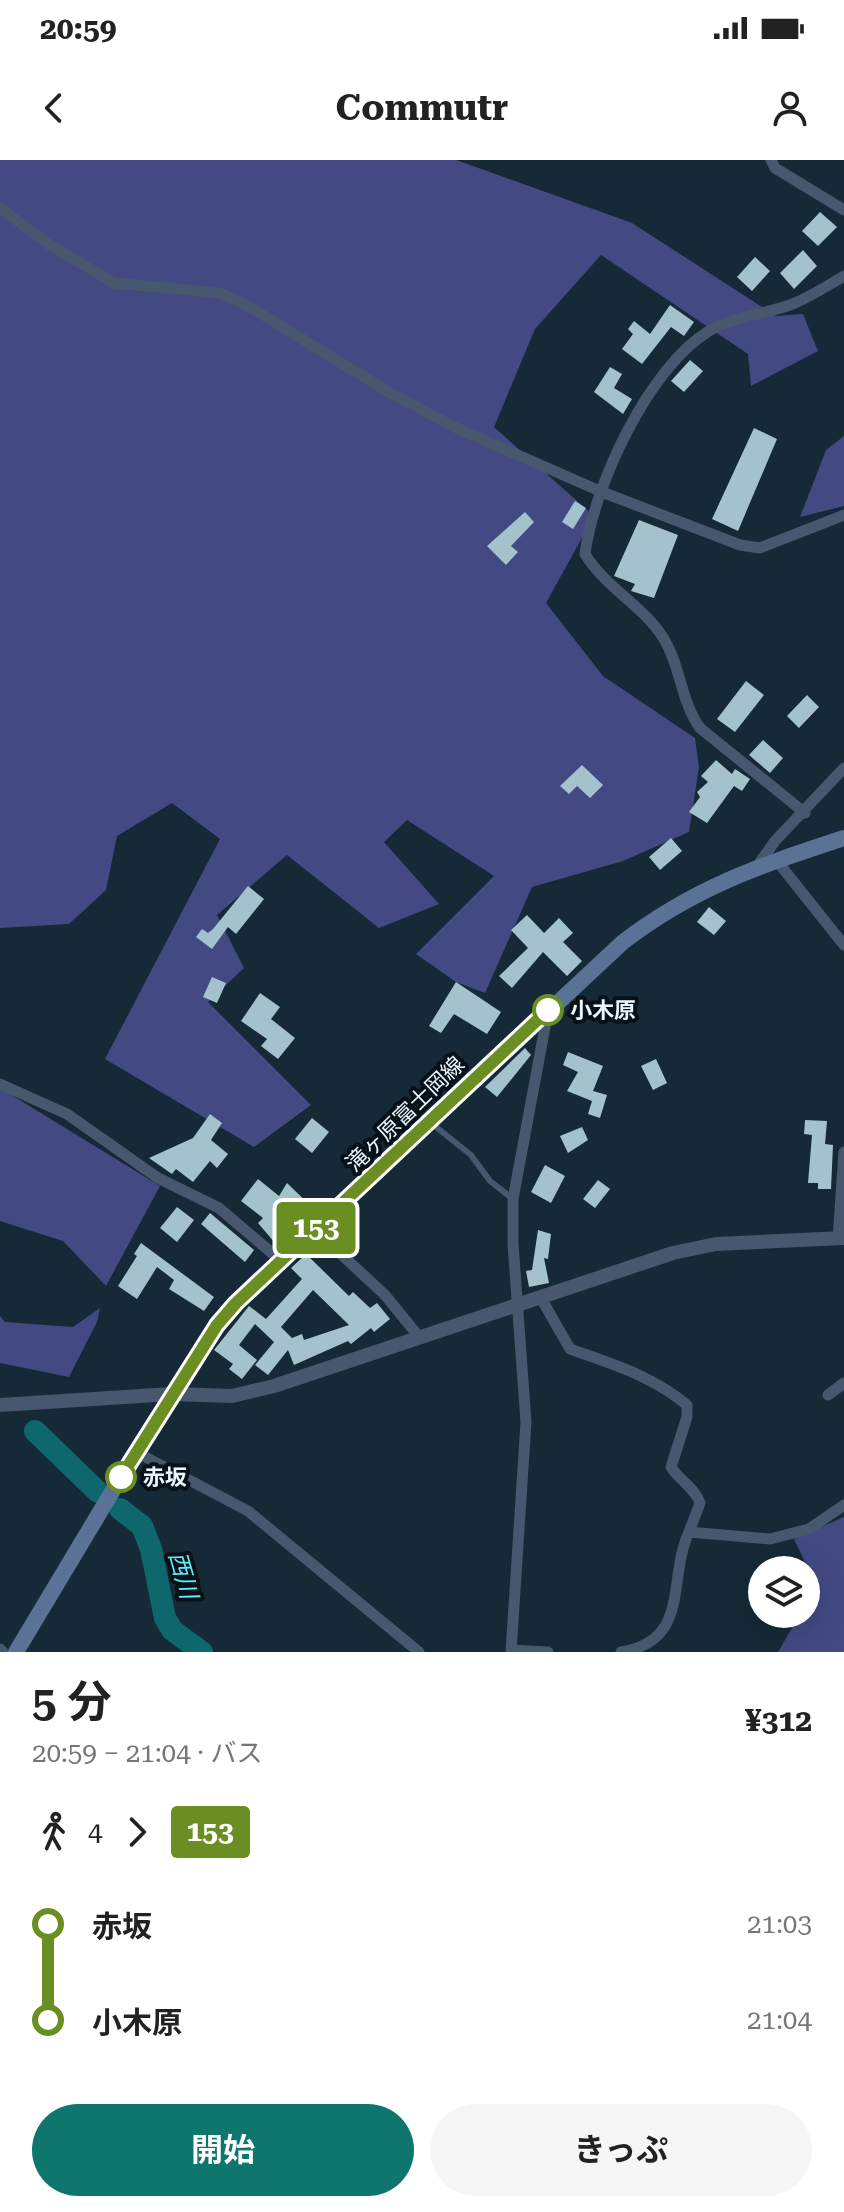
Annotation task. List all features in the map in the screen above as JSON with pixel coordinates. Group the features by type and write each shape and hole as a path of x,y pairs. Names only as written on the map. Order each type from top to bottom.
{"main road":[{"name":"滝ヶ原富士岡線","path":"16,1652 136,1452 217,1325 280,1260 431,1123 488,1064 623,942 665,910 758,865 844,838"}],"street":[{"path":"771,160 775,168 844,210"},
{"path":"0,208 50,245 114,283 220,293 248,306 387,391 454,427 602,492 740,545 760,548 844,515"},
{"path":"805,813 700,728 690,714 677,667 661,634 598,575 585,554 602,492 633,422 660,374 712,329 794,304 844,276"},
{"path":"758,865 775,841 805,813 844,768"},
{"path":"777,861 844,945"},
{"path":"548,1010 513,1199 526,1422 512,1651 548,1652"},
{"path":"0,1084 67,1114 158,1178 219,1208 280,1260"},
{"path":"0,1405 172,1394 232,1396 420,1338 673,1253 716,1244 841,1238 844,1152"},
{"path":"314,1229 385,1295 420,1338"},
{"path":"541,1298 570,1349 638,1374 668,1389 687,1405 687,1417 671,1467 681,1483 696,1492 700,1503 682,1548 678,1596 654,1642 640,1649 621,1652"},
{"path":"828,1395 844,1383"},
{"path":"136,1452 248,1511 419,1652"},
{"path":"689,1532 770,1539 809,1529 844,1505"}],"lane":[{"path":"431,1123 471,1155 490,1181 513,1199"}],"shaded area":[{"path":"0,160 456,160 632,223 776,316 803,314 818,351 751,386 748,354 601,255 535,329 494,427 594,516 546,603 603,676 695,738 699,767 689,832 623,861 532,887 485,993 456,982 416,954 494,876 407,820 384,842 439,904 379,928 287,855 217,915 244,968 208,1002 311,1105 254,1147 105,1059 220,839 172,803 117,836 106,890 69,924 0,928"},
{"path":"844,436 844,506 800,517 826,450"},
{"path":"0,1088 160,1186 106,1286 63,1241 0,1221"},
{"path":"100,1308 97,1322 69,1377 0,1363 0,1316 5,1322 73,1327"},
{"path":"844,1517 844,1652 778,1652 792,1628 820,1628 820,1556 802,1556 794,1539"}],"building":[{"path":"820,212 837,227 818,246 802,231"},
{"path":"803,250 817,266 794,289 780,273"},
{"path":"755,257 770,271 752,291 737,277"},
{"path":"670,305 694,322 684,336 671,327 642,364 622,349 633,334 628,329 634,321 650,334"},
{"path":"690,360 703,371 684,392 671,381"},
{"path":"610,367 622,374 614,388 632,399 623,414 594,392"},
{"path":"754,428 777,439 738,531 712,519"},
{"path":"575,501 586,508 573,529 562,522"},
{"path":"525,512 534,522 511,546 518,552 506,565 487,546"},
{"path":"639,520 678,535 654,598 631,591 635,584 614,576"},
{"path":"746,681 764,695 735,732 717,719"},
{"path":"807,695 819,707 799,728 787,716"},
{"path":"763,740 783,758 770,773 749,755"},
{"path":"716,760 732,774 735,769 750,779 742,791 734,786 707,823 689,812 700,797 697,792 708,782 701,776"},
{"path":"582,765 603,785 590,798 577,786 569,794 560,786"},
{"path":"671,838 682,851 660,870 649,857"},
{"path":"248,886 264,899 236,934 228,927 212,949 196,937 202,929 208,933 213,929"},
{"path":"709,907 726,921 714,935 697,922"},
{"path":"527,915 544,933 559,918 573,933 563,942 582,961 567,976 543,952 512,988 499,976 528,948 511,930"},
{"path":"212,977 226,983 217,1003 203,997"},
{"path":"456,982 501,1012 487,1034 454,1014 441,1033 429,1026"},
{"path":"260,993 280,1007 271,1019 295,1038 278,1059 261,1046 267,1039 241,1021"},
{"path":"525,1048 531,1055 497,1097 485,1087"},
{"path":"568,1052 603,1066 593,1091 607,1095 600,1118 588,1114 592,1101 567,1091 578,1072 563,1065"},
{"path":"656,1059 667,1083 653,1090 641,1066"},
{"path":"210,1114 222,1123 211,1140 228,1154 217,1168 210,1161 193,1182 176,1169 172,1174 149,1158 193,1138"},
{"path":"312,1118 329,1132 312,1153 295,1139"},
{"path":"805,1120 827,1121 825,1144 833,1145 831,1189 818,1189 818,1183 808,1183 812,1135 804,1134"},
{"path":"582,1127 588,1140 568,1153 560,1136"},
{"path":"545,1165 565,1176 551,1203 531,1192"},
{"path":"258,1179 279,1196 287,1183 316,1211 275,1243 258,1223 263,1218 241,1201"},
{"path":"598,1180 610,1189 595,1208 583,1199"},
{"path":"177,1207 194,1220 177,1242 160,1228"},
{"path":"210,1213 254,1250 245,1262 201,1224"},
{"path":"538,1230 551,1234 548,1259 544,1258 549,1283 529,1287 526,1271 532,1270"},
{"path":"141,1243 214,1297 204,1311 169,1289 174,1280 157,1267 137,1299 118,1286 137,1256 134,1254"},
{"path":"306,1254 349,1296 353,1292 370,1308 377,1303 390,1319 374,1332 371,1328 351,1344 348,1341 294,1365 288,1350 268,1375 255,1365 274,1342 255,1324 239,1345 257,1360 242,1379 229,1369 233,1364 214,1350 249,1306 266,1319 302,1279 291,1268","holes":["313,1290 349,1325 304,1340 302,1334 292,1338 281,1327"]}],"waterway":[{"name":"西川","path":"35,1431 98,1492"},
{"name":"西川","path":"120,1509 142,1526 151,1549 165,1618 172,1630 202,1652"}],"bus line":[{"name":"153","path":"121,1477 217,1325 236,1303 548,1010"}],"place":[{"name":"小木原","path":"548,1010"},
{"name":"赤坂","path":"121,1477"}]}
